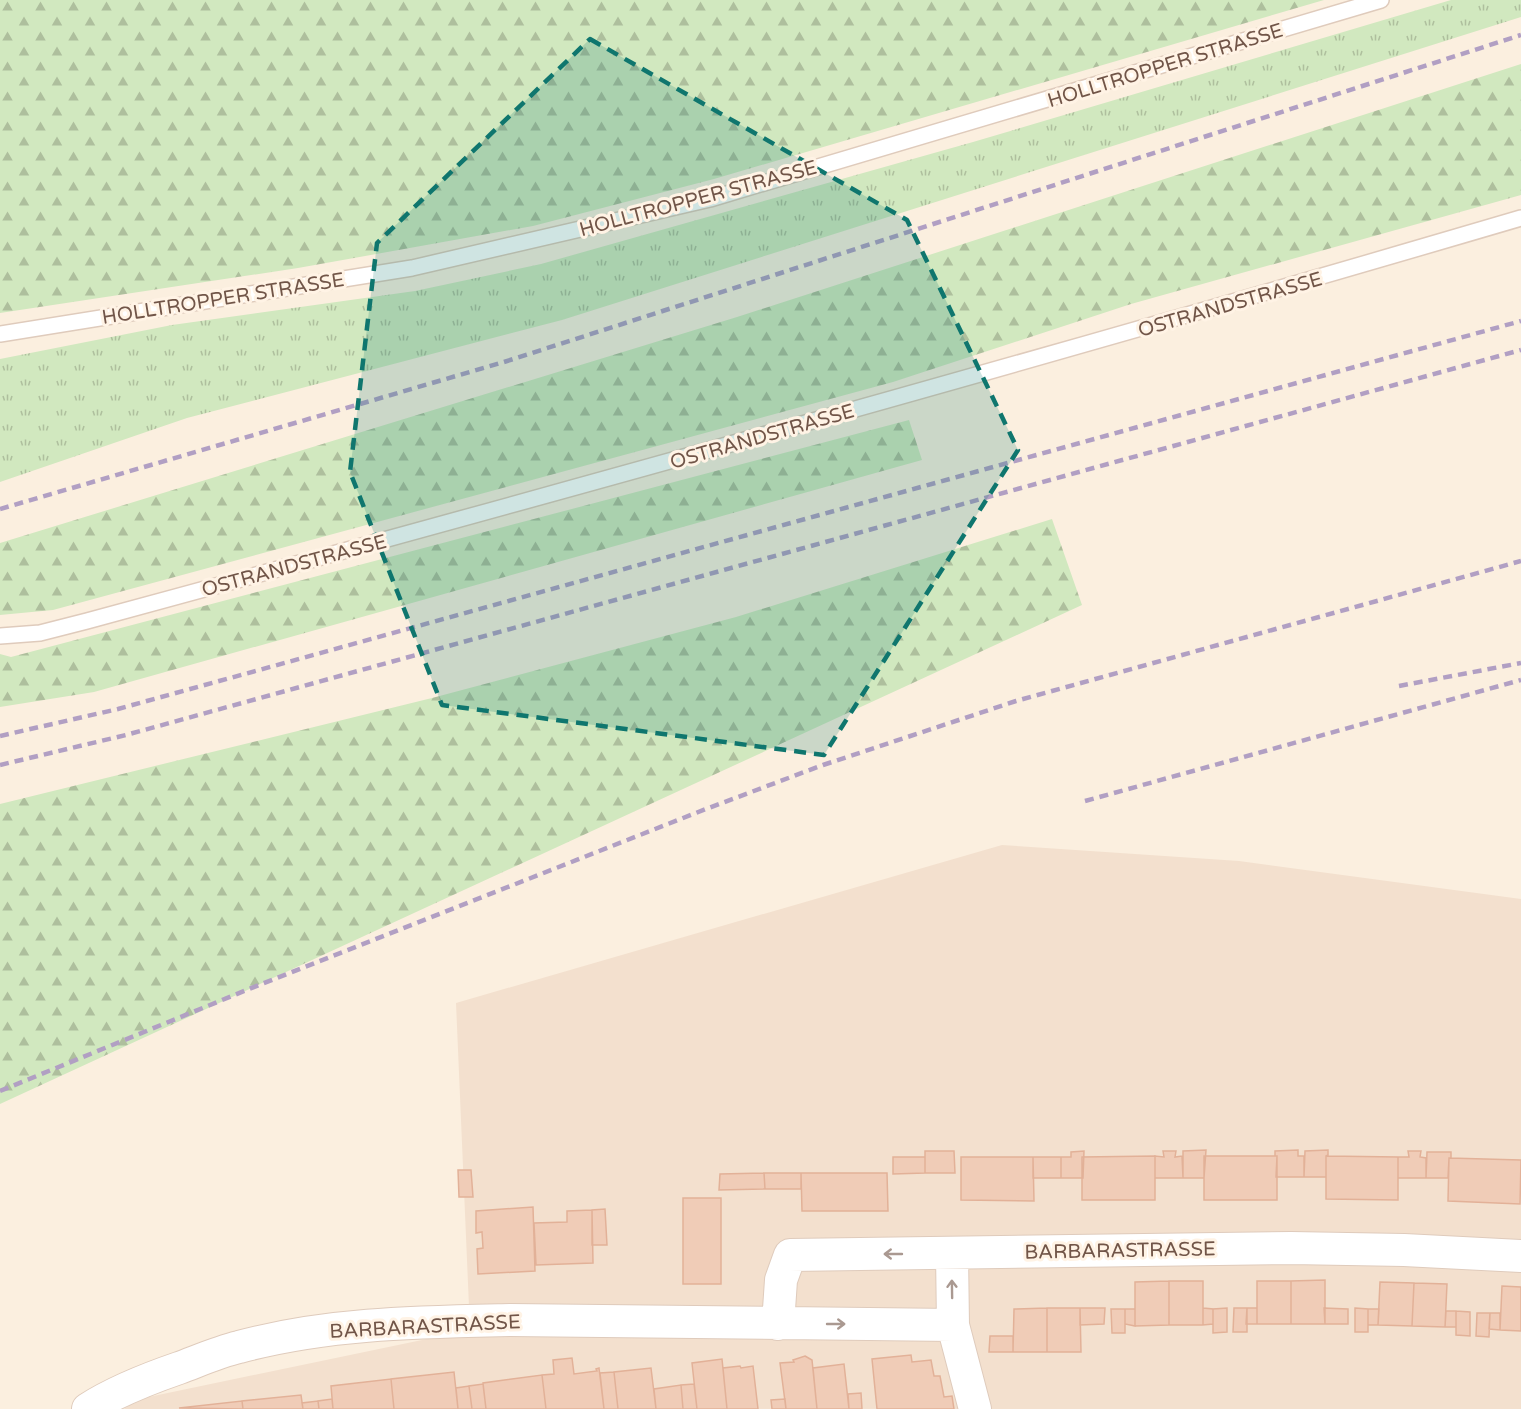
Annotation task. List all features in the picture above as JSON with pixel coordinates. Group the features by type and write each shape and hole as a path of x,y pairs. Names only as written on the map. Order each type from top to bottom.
{"street":[{"name":"BARBARASTRASSE","path":"777,1324 781,1280 790,1255 1291,1248 1404,1250 1521,1256"},
{"path":"952,1253 953,1325 975,1409"},
{"name":"BARBARASTRASSE","path":"88,1409 104,1398 237,1347 342,1328 441,1321 510,1320 953,1325"}],"lane":[{"name":"HOLLTROPPER STRASSE","path":"0,334 412,268 710,199 1381,0"},
{"name":"OSTRANDSTRASSE","path":"0,636 40,633 521,503 1146,328 1521,218"}],"highlighted area":[{"path":"590,39 907,220 1018,450 824,755 442,705 350,472 377,243"}],"shaded area":[{"path":"1002,845 1239,861 1521,899 1521,1409 124,1409 139,1399 470,1330 456,1003"}],"green space":[{"path":"0,0 1324,0 714,179 533,226 298,268 0,313"},
{"path":"1451,0 1521,0 1521,17 562,320 187,418 0,482 0,359 172,325 415,291 541,264 973,142"},
{"path":"1521,64 1521,195 1131,304 893,382 53,610 0,615 0,543 737,317"},
{"path":"909,420 922,460 94,692 0,707 0,654 11,657"},
{"path":"1052,519 1082,605 0,1104 0,804 432,698 736,617"}],"building":[{"path":"1206,1150 1204,1178 1183,1178 1183,1151"},
{"path":"1298,1150 1298,1156 1304,1156 1304,1177 1276,1177 1277,1156 1275,1156 1275,1151"},
{"path":"1328,1150 1326,1177 1304,1177 1305,1151"},
{"path":"925,1151 954,1151 955,1173 925,1173"},
{"path":"1084,1151 1083,1178 1061,1178 1061,1157 1071,1157 1071,1152"},
{"path":"1163,1151 1176,1151 1175,1157 1182,1156 1183,1178 1155,1178 1155,1156 1164,1157"},
{"path":"1408,1151 1421,1151 1420,1157 1426,1158 1426,1178 1398,1178 1398,1157 1409,1157"},
{"path":"1427,1152 1451,1152 1448,1178 1426,1178"},
{"path":"1155,1156 1155,1200 1082,1200 1082,1157"},
{"path":"1204,1156 1277,1156 1277,1200 1204,1200"},
{"path":"1326,1156 1398,1157 1398,1200 1326,1199"},
{"path":"893,1157 925,1157 925,1173 893,1174"},
{"path":"961,1157 1033,1157 1034,1201 961,1200"},
{"path":"1033,1157 1061,1157 1061,1178 1033,1178"},
{"path":"1449,1158 1521,1160 1520,1204 1448,1201"},
{"path":"458,1170 471,1170 473,1197 459,1197"},
{"path":"764,1173 801,1173 801,1189 765,1189"},
{"path":"764,1173 765,1189 719,1190 720,1174"},
{"path":"801,1173 887,1173 888,1211 802,1211"},
{"path":"683,1198 721,1198 721,1284 683,1284"},
{"path":"533,1207 535,1271 478,1274 477,1249 483,1248 482,1232 476,1233 476,1211"},
{"path":"605,1209 607,1245 592,1245 592,1210"},
{"path":"592,1210 593,1263 536,1265 534,1223 567,1222 567,1211"},
{"path":"1325,1280 1325,1324 1291,1324 1291,1281"},
{"path":"1169,1281 1169,1325 1135,1326 1135,1282"},
{"path":"1169,1281 1203,1281 1203,1325 1169,1325"},
{"path":"1257,1281 1291,1281 1291,1324 1257,1324"},
{"path":"1380,1282 1414,1283 1412,1326 1378,1325"},
{"path":"1414,1283 1447,1284 1445,1327 1412,1326"},
{"path":"1502,1286 1521,1287 1521,1331 1500,1330"},
{"path":"1047,1308 1047,1352 1013,1352 1014,1309"},
{"path":"1047,1308 1080,1308 1081,1352 1047,1352"},
{"path":"1080,1308 1105,1308 1104,1324 1080,1325"},
{"path":"1203,1308 1213,1309 1213,1324 1203,1325"},
{"path":"1227,1308 1227,1332 1213,1333 1213,1309"},
{"path":"1234,1308 1247,1308 1247,1332 1233,1332"},
{"path":"1247,1308 1257,1308 1257,1324 1246,1324"},
{"path":"1324,1308 1348,1309 1348,1324 1325,1324"},
{"path":"1355,1308 1368,1309 1368,1332 1355,1332"},
{"path":"1111,1309 1125,1309 1125,1333 1112,1333"},
{"path":"1125,1309 1135,1309 1135,1326 1125,1324"},
{"path":"1368,1309 1379,1309 1378,1325 1368,1325"},
{"path":"1446,1311 1456,1311 1456,1327 1445,1327"},
{"path":"1456,1311 1470,1312 1470,1336 1456,1335"},
{"path":"1477,1313 1490,1313 1489,1337 1476,1336"},
{"path":"1490,1313 1500,1313 1500,1330 1489,1329"},
{"path":"990,1336 1013,1336 1013,1352 989,1352"},
{"path":"911,1355 912,1362 931,1360 934,1376 940,1376 944,1397 952,1396 954,1409 877,1409 872,1359"},
{"path":"805,1356 812,1360 817,1409 786,1409 780,1363 794,1362 793,1360"},
{"path":"572,1358 574,1374 597,1371 596,1369 599,1368 604,1409 546,1409 542,1375 554,1374 553,1360"},
{"path":"722,1359 727,1409 697,1409 692,1363"},
{"path":"844,1364 849,1409 817,1409 813,1368"},
{"path":"740,1366 741,1368 753,1366 758,1409 727,1409 723,1368"},
{"path":"651,1368 656,1409 618,1409 614,1372"},
{"path":"454,1372 458,1409 394,1409 391,1379"},
{"path":"614,1372 618,1409 604,1409 600,1373"},
{"path":"542,1375 546,1409 486,1409 483,1383"},
{"path":"391,1379 394,1409 333,1409 331,1386"},
{"path":"483,1384 486,1409 472,1409 469,1386"},
{"path":"694,1384 697,1409 683,1409 681,1385"},
{"path":"681,1385 683,1409 656,1409 654,1389"},
{"path":"469,1386 472,1409 458,1409 456,1388"},
{"path":"861,1393 862,1409 849,1409 848,1394"},
{"path":"301,1395 303,1409 243,1409 242,1401"},
{"path":"332,1399 333,1409 319,1409 318,1401"},
{"path":"785,1399 786,1409 772,1409 771,1400"},
{"path":"242,1401 243,1409 179,1408"},
{"path":"318,1401 319,1409 303,1409 302,1403"}],"railway":[{"path":"0,509 504,362 1521,35"},
{"path":"0,736 118,709 1521,321"},
{"path":"0,765 126,735 1521,350"},
{"path":"0,1091 249,989 823,765 1016,701 1521,561"},
{"path":"1399,686 1521,663"},
{"path":"1085,801 1521,680"}]}
